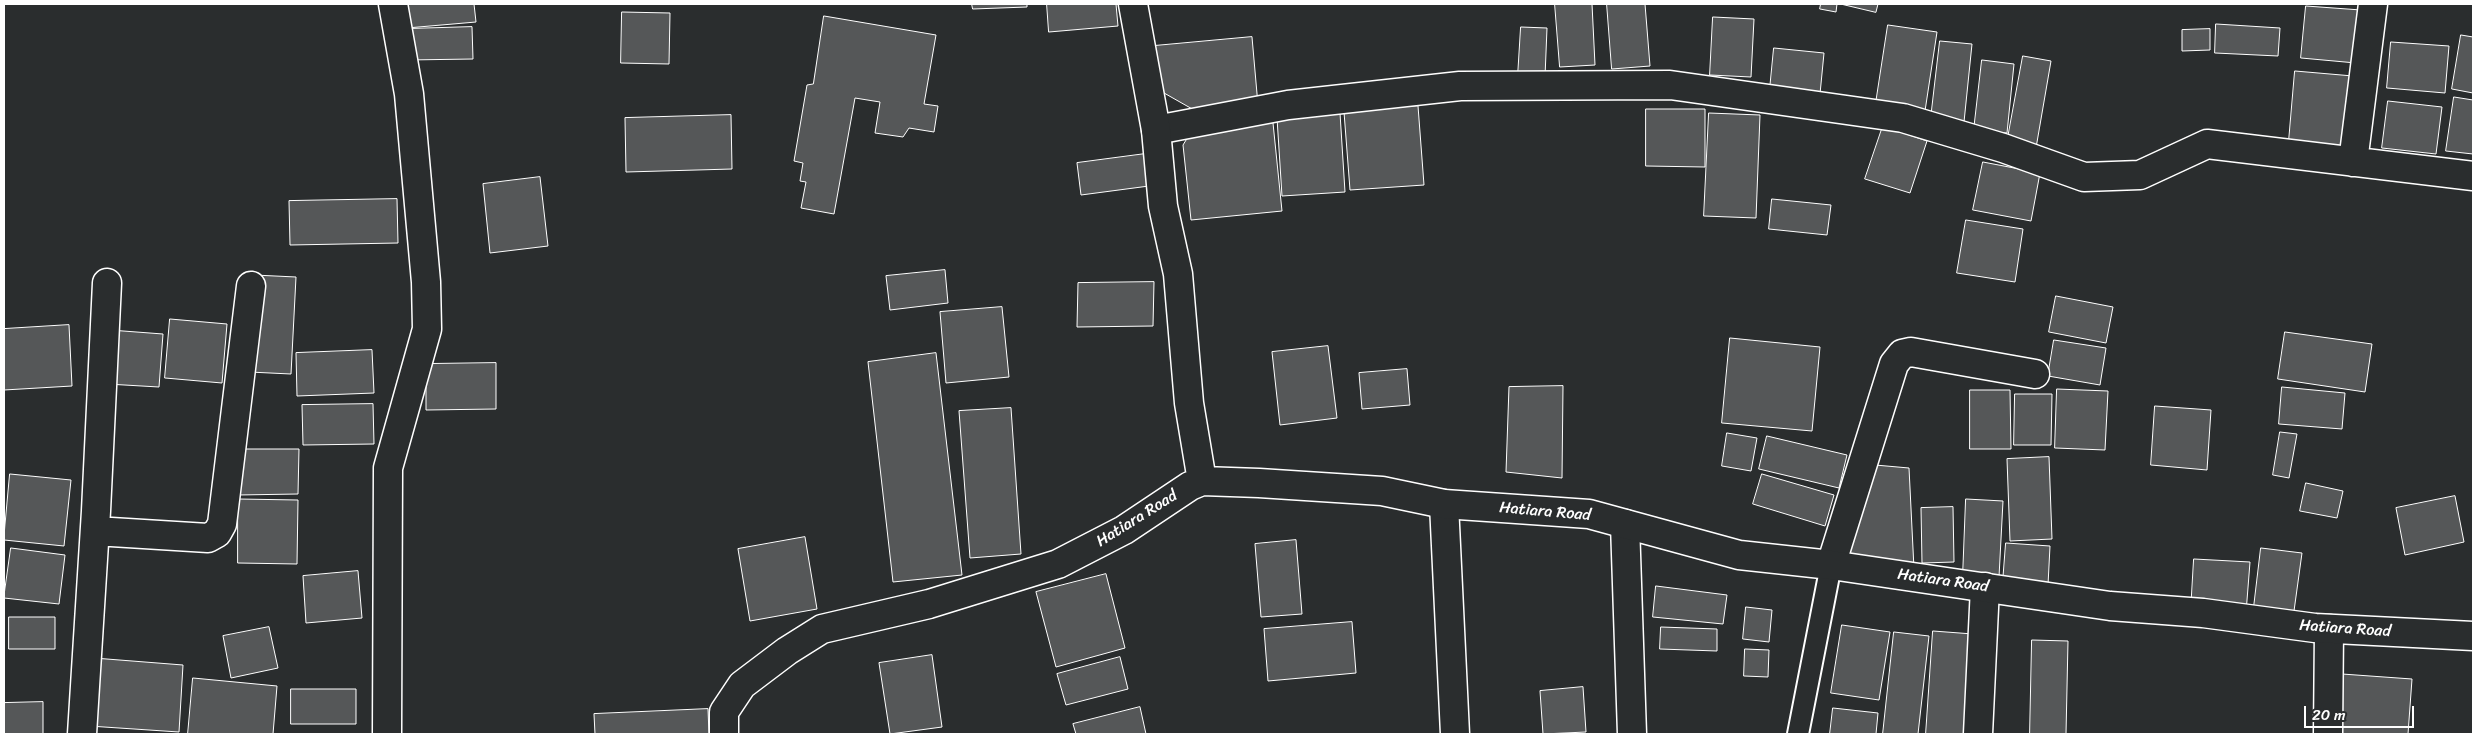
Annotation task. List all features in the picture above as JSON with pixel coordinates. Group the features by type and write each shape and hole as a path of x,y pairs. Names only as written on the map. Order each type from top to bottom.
{"street":[{"path":"387,734 388,468 427,329 426,282 409,94 393,4"},
{"path":"1133,4 1156,130 1163,206 1178,274 1189,403 1202,481"},
{"path":"2353,162 2372,4"},
{"path":"1156,130 1288,105 1460,86 1670,85 1903,118 2003,148 2084,177 2140,175 2208,144 2473,176"},
{"path":"82,734 95,531 107,283"},
{"path":"95,531 208,538 217,533 222,524 251,286"},
{"path":"1831,565 1894,364 1902,354 1911,352 2035,374"},
{"name":"Hatiara Road","path":"724,734 724,712 742,685 787,651 822,629 929,604 1058,564 1124,530 1190,486 1202,481 1259,482 1382,491 1444,504 1590,514 1739,555 1831,565 2110,606 2203,613 2329,629 2473,636"},
{"path":"1444,504 1455,734"},
{"path":"1625,524 1632,734"},
{"path":"1978,734 1985,587"},
{"path":"2328,734 2329,629"}],"lane":[{"path":"1798,734 1831,565"}],"building":[{"path":"406,4 474,4 476,22 407,28"},
{"path":"972,4 1027,4 1027,7 973,9"},
{"path":"1047,4 1116,4 1118,26 1049,32"},
{"path":"1555,4 1592,4 1595,65 1560,67"},
{"path":"1607,4 1645,4 1650,66 1612,69"},
{"path":"1821,4 1837,4 1836,12 1820,9"},
{"path":"1841,4 1878,4 1876,12"},
{"path":"2306,6 2361,10 2356,63 2301,58"},
{"path":"622,12 670,13 669,64 621,63"},
{"path":"824,16 936,35 924,104 938,106 934,132 909,128 903,137 875,133 880,102 855,98 834,214 801,208 806,182 800,181 803,163 794,161 807,85 813,84"},
{"path":"1713,17 1754,19 1751,77 1710,75"},
{"path":"2216,24 2280,28 2278,56 2215,53"},
{"path":"1888,25 1937,32 1925,111 1876,103"},
{"path":"472,27 473,59 407,60 406,29"},
{"path":"1521,27 1547,28 1545,77 1518,76"},
{"path":"2210,29 2210,50 2182,51 2182,30"},
{"path":"2461,35 2473,37 2473,93 2452,89"},
{"path":"1252,37 1258,105 1194,110 1157,89 1154,46"},
{"path":"1940,41 1972,44 1964,122 1931,118"},
{"path":"2391,42 2449,46 2445,93 2387,88"},
{"path":"1774,48 1824,53 1820,94 1770,89"},
{"path":"2023,56 2051,61 2036,148 2007,143"},
{"path":"1982,60 2014,64 2007,133 1974,130"},
{"path":"2295,71 2353,76 2348,146 2289,141"},
{"path":"2454,97 2473,100 2473,154 2446,151"},
{"path":"2388,101 2442,107 2436,154 2382,148"},
{"path":"1418,106 1424,185 1350,190 1344,112"},
{"path":"1646,109 1705,109 1705,167 1646,166"},
{"path":"1340,113 1345,192 1282,196 1277,118"},
{"path":"1709,113 1760,115 1756,218 1704,216"},
{"path":"731,115 732,169 626,172 625,118"},
{"path":"1273,123 1282,211 1191,220 1183,145 1191,132"},
{"path":"1883,126 1927,141 1910,193 1865,179"},
{"path":"1145,154 1149,186 1081,195 1077,163"},
{"path":"1983,162 2040,173 2031,221 1973,210"},
{"path":"540,177 548,246 490,253 483,184"},
{"path":"397,199 398,243 290,245 289,201"},
{"path":"1772,199 1831,205 1827,235 1769,229"},
{"path":"1966,220 2023,229 2015,282 1957,273"},
{"path":"945,270 948,303 890,310 886,276"},
{"path":"254,275 296,277 291,374 249,372"},
{"path":"1154,282 1153,326 1077,327 1078,283"},
{"path":"2056,296 2113,307 2106,343 2049,332"},
{"path":"1002,307 1009,377 946,383 940,312"},
{"path":"170,319 227,324 222,383 165,378"},
{"path":"69,325 72,386 4,390 4,329"},
{"path":"110,330 163,334 159,387 107,384"},
{"path":"2285,332 2372,344 2365,392 2278,379"},
{"path":"1730,338 1820,347 1812,431 1722,423"},
{"path":"2054,340 2106,348 2100,385 2048,376"},
{"path":"1328,346 1337,418 1280,425 1272,352"},
{"path":"372,350 374,393 297,396 296,353"},
{"path":"936,353 962,575 893,582 868,362"},
{"path":"496,363 496,409 426,410 426,364"},
{"path":"1407,369 1410,405 1362,409 1359,373"},
{"path":"1563,386 1562,478 1506,472 1509,387"},
{"path":"2282,387 2345,393 2342,429 2279,424"},
{"path":"2057,389 2108,391 2105,450 2055,448"},
{"path":"1970,390 2010,390 2011,449 1970,449"},
{"path":"2015,394 2052,394 2051,445 2014,445"},
{"path":"373,404 374,444 303,445 302,405"},
{"path":"2155,406 2211,410 2207,470 2151,465"},
{"path":"1011,408 1021,554 970,558 959,411"},
{"path":"2280,432 2297,434 2289,478 2273,475"},
{"path":"1727,433 1757,438 1751,471 1722,466"},
{"path":"1767,436 1847,455 1839,488 1759,469"},
{"path":"238,449 299,449 298,494 238,495"},
{"path":"2049,457 2052,539 2010,541 2007,459"},
{"path":"1875,465 1909,468 1914,569 1849,553"},
{"path":"10,474 71,480 64,546 4,540"},
{"path":"1762,474 1834,495 1825,526 1753,504"},
{"path":"2306,483 2343,491 2337,518 2300,511"},
{"path":"2455,496 2464,542 2405,555 2396,508"},
{"path":"238,499 298,500 297,564 238,563"},
{"path":"1966,499 2003,501 1999,577 1963,576"},
{"path":"1953,507 1954,562 1922,563 1921,508"},
{"path":"805,537 817,609 750,621 738,549"},
{"path":"1296,540 1302,614 1261,617 1255,544"},
{"path":"2006,543 2050,546 2048,585 2003,582"},
{"path":"11,548 65,555 59,604 4,598"},
{"path":"2261,548 2302,553 2294,611 2254,607"},
{"path":"2194,559 2250,562 2246,613 2191,610"},
{"path":"358,571 362,618 306,623 303,576"},
{"path":"1106,574 1125,648 1056,667 1036,592"},
{"path":"1656,586 1727,595 1723,624 1653,617"},
{"path":"1746,607 1772,610 1769,642 1743,639"},
{"path":"9,617 55,617 55,649 9,649"},
{"path":"1352,622 1356,673 1268,681 1264,629"},
{"path":"1842,625 1890,632 1879,700 1831,693"},
{"path":"269,627 278,668 231,678 223,636"},
{"path":"1661,627 1717,629 1717,651 1660,649"},
{"path":"1933,631 1973,634 1967,734 1926,734"},
{"path":"1894,632 1929,636 1918,734 1883,734"},
{"path":"2032,640 2068,641 2066,734 2030,734"},
{"path":"1745,649 1769,650 1768,677 1744,676"},
{"path":"932,655 942,727 890,734 879,663"},
{"path":"1120,657 1128,689 1066,705 1057,674"},
{"path":"94,658 183,665 179,732 89,726"},
{"path":"2342,674 2412,679 2408,734 2337,734"},
{"path":"193,678 277,686 273,734 188,734"},
{"path":"1583,687 1586,732 1543,734 1540,691"},
{"path":"291,689 356,689 356,724 291,724"},
{"path":"43,702 43,734 4,734 4,703"},
{"path":"1140,707 1146,734 1076,734 1073,724"},
{"path":"1833,708 1878,713 1876,734 1830,734"},
{"path":"708,709 709,734 595,734 594,714"}]}
